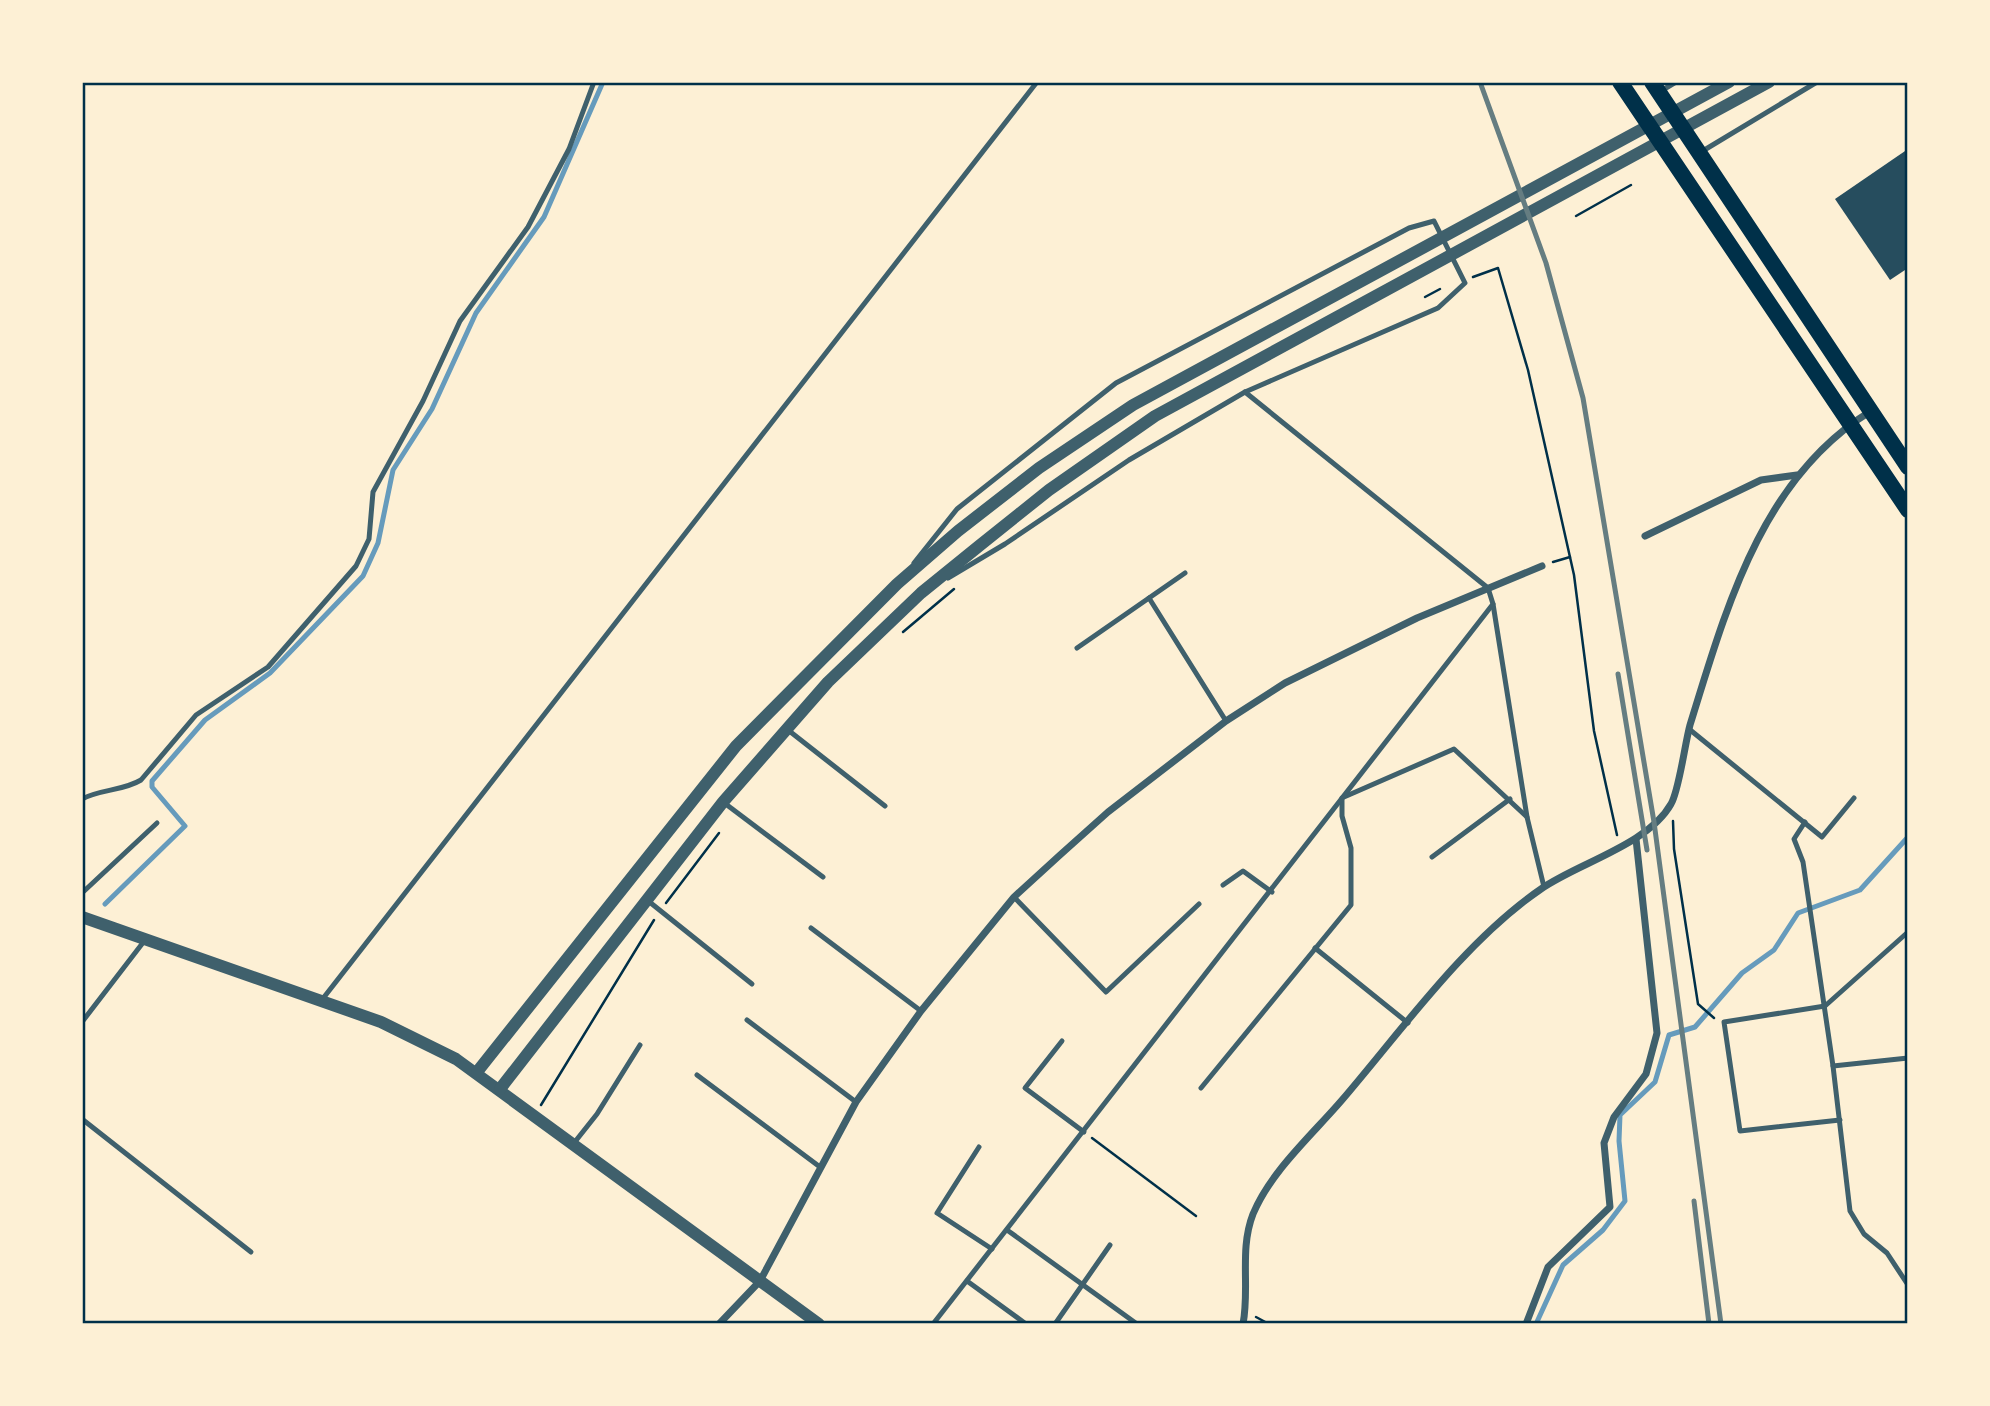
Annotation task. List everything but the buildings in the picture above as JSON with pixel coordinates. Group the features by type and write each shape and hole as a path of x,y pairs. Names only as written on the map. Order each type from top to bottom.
{"main road":[{"path":"1620,82 1908,510"},
{"path":"1655,87 1908,467"}],"street":[{"path":"477,1072 736,746 897,584 958,531 1039,468 1133,405 1729,82"},
{"path":"500,1089 723,802 828,682 921,593 1049,490 1155,416 1769,82"},
{"path":"1243,1324 1246,1251 1252,1216 1283,1168 1497,921 1544,887 1636,839 1672,803 1689,729 1748,556 1797,475 1833,436 1872,411"},
{"path":"1644,536 1761,480 1797,475"},
{"path":"719,1324 760,1282 856,1102 921,1011 1014,897 1108,812 1226,721 1286,683 1350,650 1542,566"},
{"path":"1526,1324 1548,1267 1610,1206 1604,1143 1614,1117 1646,1074 1657,1033 1636,839"},
{"path":"82,917 381,1022 457,1059 819,1324"}],"lane":[{"path":"82,799 131,786 141,780 196,715 268,667 356,566 369,539 373,492 423,401 460,321 528,227 569,149 594,82"},
{"path":"321,1001 1037,82"},
{"path":"1655,87 1676,82"},
{"path":"1698,154 1817,82"},
{"path":"897,584 957,509 1116,383 1409,228 1434,221 1465,283 1438,308 1245,392 1129,460 1005,544 921,593"},
{"path":"1245,392 1488,588 1493,604 1527,817 1544,887"},
{"path":"1077,648 1185,573"},
{"path":"1149,598 1226,721"},
{"path":"933,1324 1272,892 1493,604"},
{"path":"787,729 885,806"},
{"path":"1689,729 1822,837 1854,798"},
{"path":"1342,798 1454,748 1527,817"},
{"path":"1201,1088 1351,905 1351,848 1342,816 1342,798"},
{"path":"1432,857 1510,799"},
{"path":"723,802 823,877"},
{"path":"1805,822 1794,839 1803,862 1825,1006 1850,1211 1864,1234 1887,1253 1908,1285"},
{"path":"82,893 157,823"},
{"path":"1223,885 1243,870 1272,892"},
{"path":"1014,897 1106,992 1199,904"},
{"path":"647,900 752,984"},
{"path":"811,928 921,1011"},
{"path":"1840,1120 1740,1131 1724,1022 1825,1006 1908,932"},
{"path":"82,1022 145,940"},
{"path":"1315,948 1408,1023"},
{"path":"747,1020 856,1102"},
{"path":"1062,1041 1025,1088 1084,1132"},
{"path":"572,1145 597,1114 640,1045"},
{"path":"1833,1066 1908,1058"},
{"path":"697,1076 820,1167"},
{"path":"82,1119 251,1252"},
{"path":"979,1147 937,1213 992,1249"},
{"path":"1007,1230 1138,1324"},
{"path":"1055,1324 1110,1245"},
{"path":"967,1281 1026,1324"}],"path":[{"path":"1576,216 1631,186"},
{"path":"1463,280 1497,268 1528,370 1570,557 1594,731 1620,847"},
{"path":"1542,566 1570,557"},
{"path":"1672,803 1674,849 1698,1004 1710,1016 1724,1022"},
{"path":"1084,1132 1196,1216"}],"waterway":[{"path":"105,904 185,826 152,787 152,781 205,720 270,673 363,576 378,543 393,470 432,409 476,313 544,217 603,82"},
{"path":"1536,1324 1563,1265 1603,1230 1625,1201 1619,1141 1620,1115 1655,1082 1669,1035 1695,1027 1742,973 1774,950 1798,913 1860,890 1908,837"}],"railway":[{"path":"1480,82 1546,263 1583,398 1654,822 1721,1324"},
{"path":"1618,674 1647,850"},
{"path":"1694,1201 1709,1324"}]}
